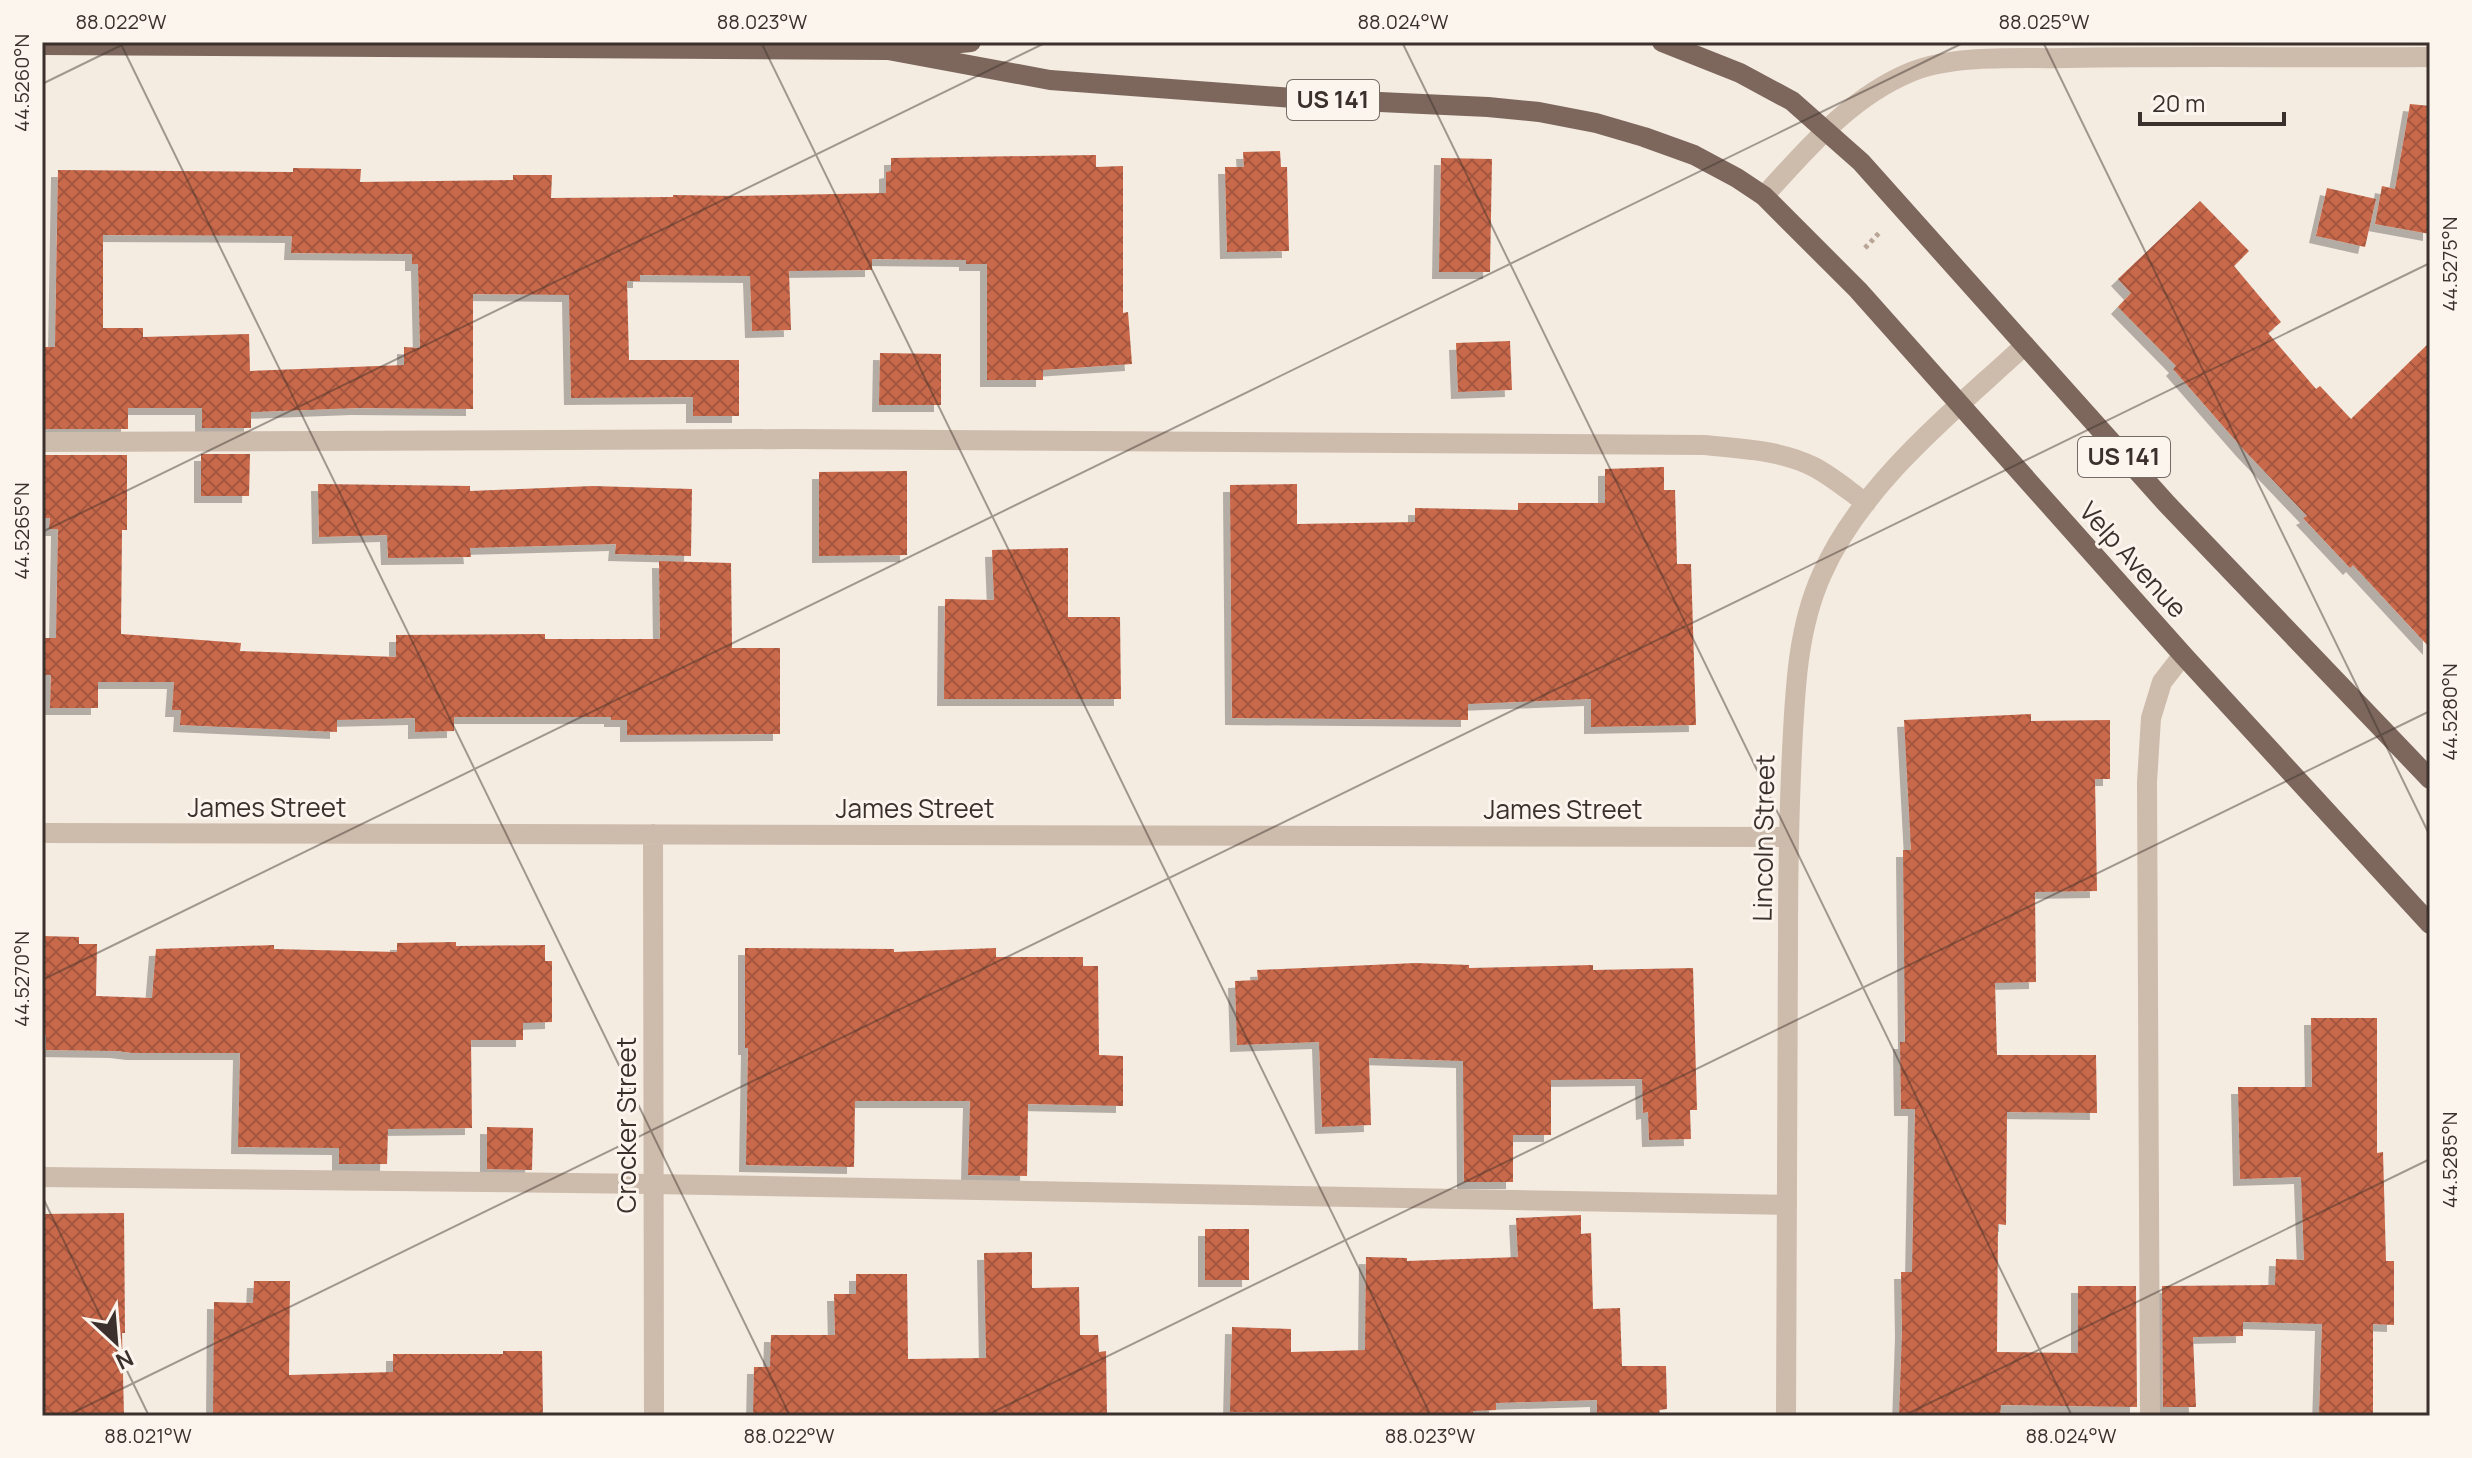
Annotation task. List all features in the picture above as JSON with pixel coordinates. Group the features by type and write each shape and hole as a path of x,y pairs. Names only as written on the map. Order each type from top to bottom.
{"main road":[{"name":"US 141","path":"42,45 888,50 971,42"},
{"name":"US 141","path":"1662,42 1740,73 1792,101 1861,162 2157,493 2430,779"},
{"name":"US 141","path":"888,50 1050,80 1539,112 1596,123 1694,155 1764,196"},
{"name":"Velp Avenue","path":"1764,196 1858,290 2183,655 2430,924"}],"street":[{"path":"1764,196 1826,129 1882,86 1913,71 1943,63 2171,49 2430,57"},
{"name":"Lincoln Street","path":"1786,1416 1788,837 1796,680 1805,627 1821,574 1838,542 1866,503 1898,464 2025,345"},
{"path":"42,442 794,439 1704,445 1746,449 1800,460 1817,468 1866,503"},
{"path":"2150,1416 2147,782 2151,718 2162,682 2183,655"},
{"name":"James Street","path":"42,833 1788,837"},
{"name":"Crocker Street","path":"653,834 654,1416"},
{"path":"42,1177 653,1184 1787,1205"}],"path":[{"path":"1864,249 1881,231"}],"building":[{"path":"2410,104 2430,106 2430,234 2375,224 2382,186 2395,189"},
{"path":"1280,151 1281,167 1287,167 1289,251 1227,252 1225,167 1244,167 1243,152"},
{"path":"1096,155 1096,167 1123,166 1123,313 1128,312 1132,364 1043,370 1043,380 987,380 987,264 966,264 966,260 872,259 872,270 789,271 791,330 752,331 750,276 640,275 640,281 627,281 629,360 739,360 739,416 693,416 693,397 571,398 569,295 473,294 473,409 358,408 251,412 251,428 202,428 202,408 128,408 128,429 42,429 44,347 55,347 58,170 293,172 293,168 361,169 360,182 513,180 513,175 552,175 551,198 673,197 886,193 886,172 891,171 891,158","holes":["103,235 292,236 291,253 412,254 412,264 418,264 420,348 404,347 404,365 250,371 249,334 143,337 143,328 103,328"]},
{"path":"1441,158 1492,159 1490,272 1439,272"},
{"path":"2327,188 2376,199 2365,247 2316,236"},
{"path":"2200,201 2249,251 2234,266 2281,322 2268,333 2316,389 2320,386 2351,419 2430,342 2430,648 2353,565 2350,568 2303,518 2307,516 2173,369 2176,366 2118,307 2131,293 2118,279"},
{"path":"1510,341 1512,390 1458,392 1456,343"},
{"path":"880,353 941,354 941,405 879,405"},
{"path":"201,454 250,454 249,496 201,496"},
{"path":"42,455 127,455 127,530 122,530 121,634 241,643 240,651 396,657 396,635 545,634 545,639 660,639 659,561 731,563 732,648 780,648 780,734 627,735 627,720 611,720 611,717 454,717 454,731 415,732 415,718 337,720 337,732 180,725 181,710 172,710 174,682 98,682 98,708 50,708 51,675 44,675 44,638 56,638 58,529 49,529 50,518 42,518"},
{"path":"1664,467 1664,490 1675,490 1677,564 1691,564 1696,725 1591,727 1591,699 1468,704 1468,720 1232,718 1230,485 1297,484 1297,524 1415,522 1415,508 1518,510 1518,503 1605,503 1605,469"},
{"path":"907,471 907,555 819,556 819,472"},
{"path":"318,484 470,486 470,491 593,486 692,489 691,556 615,554 616,544 470,548 471,557 388,558 387,535 319,537"},
{"path":"1068,548 1068,617 1120,617 1121,699 944,699 945,599 994,600 992,550"},
{"path":"2031,714 2031,721 2110,720 2110,779 2095,779 2097,891 2035,892 2036,982 1995,983 1997,1055 2096,1055 2097,1113 2007,1112 2006,1225 1998,1224 1997,1352 2078,1353 2078,1286 2136,1286 2137,1407 2001,1405 2000,1416 1899,1416 1901,1272 1912,1272 1915,1109 1901,1109 1900,1042 1905,1042 1903,850 1911,850 1904,720"},
{"path":"42,936 79,937 79,944 97,944 96,996 152,998 156,949 274,945 274,949 397,952 397,943 545,945 545,961 552,961 552,1022 523,1023 523,1040 471,1040 472,1128 388,1129 387,1164 339,1164 339,1148 238,1147 240,1053 46,1050 46,1035 42,1036"},
{"path":"745,948 894,949 894,952 996,948 996,957 1083,957 1083,966 1098,966 1099,1055 1123,1056 1123,1106 1028,1104 1027,1176 968,1175 970,1101 855,1101 854,1167 746,1165 748,1048 745,1048"},
{"path":"1416,963 1469,965 1469,968 1593,965 1593,970 1693,968 1697,1110 1690,1110 1691,1139 1649,1140 1648,1112 1643,1113 1642,1079 1551,1080 1551,1135 1513,1135 1513,1182 1464,1182 1463,1061 1369,1058 1371,1125 1322,1127 1319,1042 1237,1045 1235,981 1258,980 1257,970"},
{"path":"2311,1018 2377,1018 2377,1153 2383,1152 2386,1261 2394,1261 2394,1325 2373,1324 2373,1416 2319,1416 2322,1324 2243,1322 2243,1336 2193,1337 2196,1407 2163,1407 2162,1286 2275,1285 2276,1259 2304,1260 2301,1177 2240,1179 2238,1087 2312,1087"},
{"path":"487,1127 533,1128 532,1170 487,1169"},
{"path":"124,1213 124,1416 42,1416 42,1214"},
{"path":"1581,1215 1581,1234 1591,1233 1593,1309 1620,1308 1622,1366 1666,1366 1667,1409 1659,1410 1659,1416 1597,1416 1597,1400 1496,1403 1496,1410 1473,1411 1474,1416 1230,1412 1232,1327 1291,1329 1291,1352 1365,1350 1366,1257 1407,1258 1407,1261 1518,1257 1516,1218"},
{"path":"1205,1229 1249,1229 1249,1280 1205,1280"},
{"path":"1032,1252 1032,1288 1079,1287 1080,1335 1098,1335 1099,1352 1106,1351 1107,1415 753,1416 754,1367 770,1367 771,1335 835,1335 834,1294 856,1294 856,1274 907,1274 908,1359 986,1358 984,1253"},
{"path":"254,1281 290,1281 289,1375 393,1372 393,1354 542,1351 543,1416 213,1416 214,1302 253,1303"}]}
